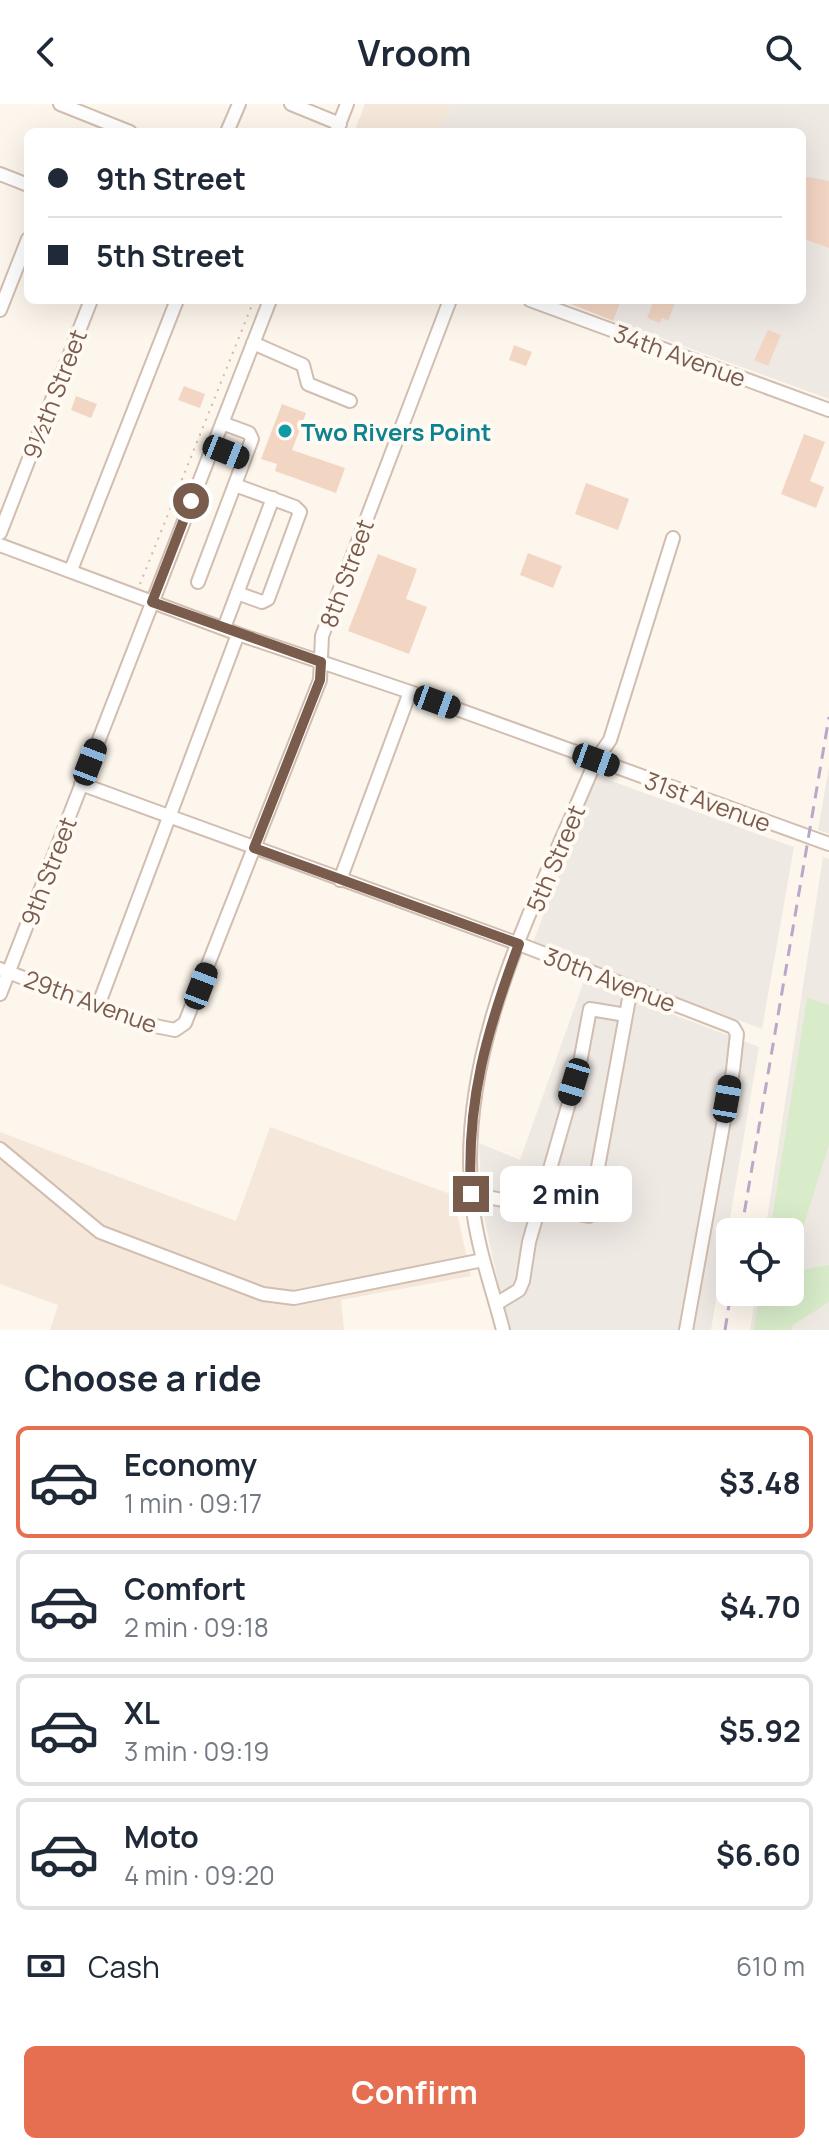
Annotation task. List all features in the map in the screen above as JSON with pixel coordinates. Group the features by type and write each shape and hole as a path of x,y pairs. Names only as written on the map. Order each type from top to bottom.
{"street":[{"path":"60,104 120,128"},
{"path":"229,128 239,104"},
{"path":"291,104 338,128 347,104"},
{"path":"0,174 24,183"},
{"path":"0,310 24,249"},
{"name":"9½th Street","path":"0,533 89,304"},
{"path":"71,570 175,304"},
{"name":"9th Street","path":"0,994 4,970 81,784 268,304"},
{"name":"8th Street","path":"182,1026 190,1014 320,680 322,636 448,304"},
{"name":"34th Avenue","path":"541,304 829,410"},
{"path":"253,343 303,365 308,384 350,401"},
{"path":"198,582 252,436 222,423"},
{"path":"213,447 244,459"},
{"path":"235,485 273,498 300,512 268,599 262,602 237,593"},
{"path":"224,628 273,498"},
{"name":"5th Street","path":"503,1330 483,1260 471,1194 470,1139 477,1074 494,1012 519,944 596,760 610,740 673,538"},
{"name":"31st Avenue","path":"0,545 238,634 410,692 829,844"},
{"path":"98,1006 238,634"},
{"path":"340,880 410,692"},
{"name":"30th Avenue","path":"81,784 519,944 733,1027 737,1034 733,1070 686,1330"},
{"name":"29th Avenue","path":"4,970 145,1024 169,1029 182,1026"},
{"path":"471,1194 589,1216 631,988"},
{"path":"496,1304 519,1290 529,1242 542,1207 551,1159 579,1068 590,1009 626,1015"},
{"path":"0,1149 100,1232 263,1294 294,1298 483,1260"}],"path":[{"path":"205,429 252,304"}],"shaded area":[{"path":"365,104 452,104 443,128 356,128"},
{"path":"452,104 829,104 829,399 568,304 806,304 806,128 443,128"},
{"path":"829,767 829,834 818,830"},
{"path":"595,775 794,847 762,1029 533,943"},
{"path":"823,857 829,859 829,1330 750,1330 754,1306 804,1306 804,1218 767,1218"},
{"path":"584,981 759,1047 730,1218 716,1218 716,1301 711,1330 508,1330 482,1207 479,1143 520,1160"},
{"path":"270,1127 453,1195 471,1276 341,1300 344,1330 50,1330 58,1305 0,1284 0,1132 236,1221"}],"green space":[{"path":"807,998 829,1005 829,1145 804,1224 804,1218 772,1218"},
{"path":"829,1265 829,1302 793,1325 791,1330 754,1330 758,1306 804,1306 804,1269"}],"building":[{"path":"806,177 829,181 829,248 806,239"},
{"path":"572,304 619,304 613,321"},
{"path":"652,304 674,304 668,321 662,318 660,323 647,318"},
{"path":"768,330 781,335 768,366 754,360"},
{"path":"514,345 532,352 526,366 509,360"},
{"path":"184,386 205,394 200,408 178,400"},
{"path":"76,396 97,404 91,418 71,410"},
{"name":"Two Rivers Point","path":"282,404 306,413 292,450 345,468 336,493 275,471 277,464 261,459"},
{"path":"804,434 825,442 810,481 824,487 816,508 781,494"},
{"path":"586,483 629,499 618,530 575,514"},
{"path":"528,553 562,566 553,588 520,575"},
{"path":"378,554 417,569 406,599 427,607 409,654 348,631"}],"railway":[{"path":"743,1218 829,717"},
{"path":"725,1330 729,1306"}],"place":[{"name":"Two Rivers Point","path":"285,431"}],"route":[{"path":"191,501 152,602 321,662 320,680 254,848 519,944 494,1012 477,1074 470,1139 471,1194"}]}
